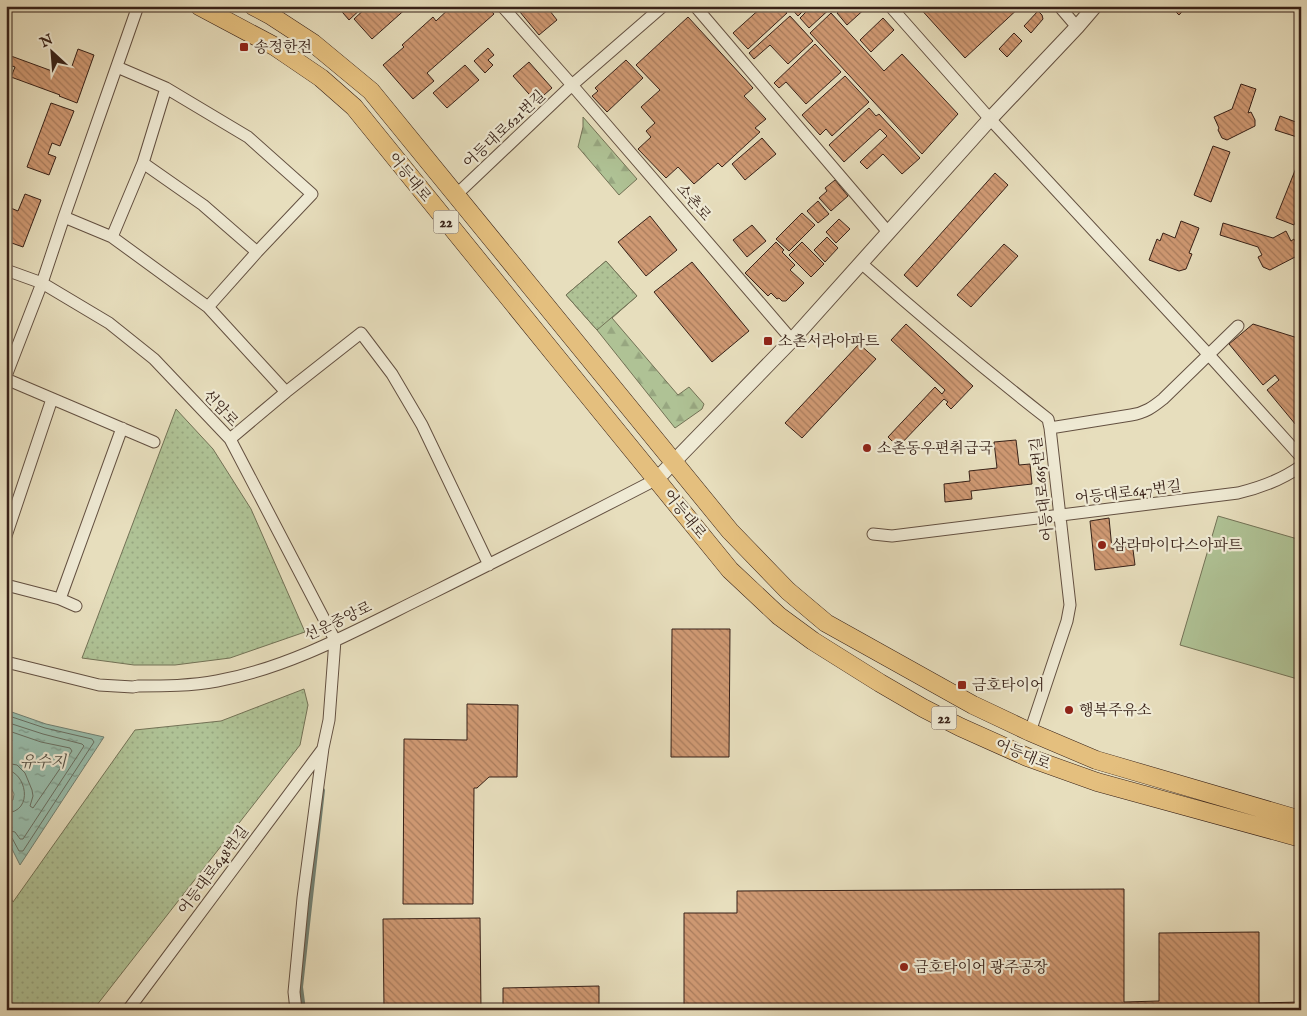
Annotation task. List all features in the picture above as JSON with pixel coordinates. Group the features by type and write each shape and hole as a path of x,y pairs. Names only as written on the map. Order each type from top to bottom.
{"main road":[{"name":"어등대로","path":"199,6 274,46 321,78 354,107 730,570 779,616 813,641 923,708 1027,757 1096,782 1301,838"},
{"name":"어등대로","path":"253,6 313,43 371,91 730,531 788,592 826,623 973,705 1096,760 1296,817"}],"street":[{"path":"138,6 42,283 6,378 154,442"},
{"path":"502,6 572,85"},
{"name":"어등대로621번길","path":"456,195 572,85 663,6"},
{"path":"695,6 888,232"},
{"path":"890,6 990,119 1301,457"},
{"path":"1059,6 1077,27"},
{"path":"657,479 792,340 990,119 1095,6"},
{"path":"116,67 166,88 248,137 312,194 208,307"},
{"name":"소촌로","path":"572,85 792,340"},
{"path":"112,237 143,163 166,88"},
{"path":"143,163 203,206 257,252"},
{"path":"64,217 112,237 208,307 286,392"},
{"name":"어등대로665번길","path":"861,263 927,321 1048,419 1070,605 1067,621 1030,732"},
{"name":"선암로","path":"6,270 42,283 109,323 154,359 230,439 335,640"},
{"path":"1050,428 1142,413 1151,409 1238,326"},
{"path":"230,439 361,333 392,374 422,425 489,565"},
{"path":"6,536 52,399"},
{"path":"60,600 122,428"},
{"name":"어등대로647번길","path":"873,534 892,536 1238,493 1254,489 1298,471"},
{"name":"선운중앙로","path":"6,662 99,685 134,687 217,681 260,670 335,640 489,565 657,479"},
{"path":"6,585 76,606"},
{"path":"296,1010 294,992 303,898 323,748 329,720 335,640"},
{"name":"어등대로648번길","path":"128,1010 323,748"}],"green space":[{"path":"583,117 637,179 619,195 578,147 583,127"},
{"path":"606,261 637,296 612,318 678,395 689,387 704,404 702,409 675,428 597,330 566,295"},
{"path":"606,261 637,296 597,330 566,295"},
{"path":"176,409 213,449 251,509 305,632 230,658 175,665 134,665 82,658"},
{"path":"1218,516 1301,540 1301,680 1180,645"},
{"path":"304,689 308,705 300,745 93,1010 6,1010 6,889 13,902 135,730 221,721"}],"water":[{"name":"유수지","path":"6,710 46,724 104,737 20,865 6,837 6,803 13,800 14,794 6,777"}],"building":[{"path":"337,6 364,6 349,20"},
{"path":"368,6 409,6 372,39 354,19"},
{"path":"452,6 487,6 494,14 427,73 434,81 413,99 383,65 404,47 402,45 433,17 436,21"},
{"path":"515,6 546,6 557,20 539,35"},
{"path":"763,6 781,6 787,13 748,49 733,33"},
{"path":"789,6 808,6 798,16"},
{"path":"812,6 833,6 809,28 800,18"},
{"path":"844,6 868,6 847,25 837,13"},
{"path":"918,6 1021,6 965,58"},
{"path":"1167,6 1187,6 1179,15 1173,9 1171,11"},
{"path":"1190,6 1201,6 1196,12"},
{"path":"1038,11 1043,19 1031,33 1024,26"},
{"path":"831,13 884,71 902,54 958,114 922,154 810,33"},
{"path":"790,16 813,41 788,64 770,45 754,59 749,53"},
{"path":"688,17 753,88 744,96 766,119 755,128 760,132 722,167 718,163 694,184 678,167 666,178 638,149 651,137 646,131 655,123 641,107 660,90 636,65"},
{"path":"883,18 894,30 871,52 860,40"},
{"path":"1014,33 1022,41 1007,57 999,49"},
{"path":"815,44 841,72 806,104 786,82 779,88 774,83"},
{"path":"488,48 494,55 488,60 493,65 485,73 474,61"},
{"path":"78,49 94,55 77,103 11,77 15,67 8,65 11,56 52,71 56,60 72,66"},
{"path":"626,60 643,78 607,112 592,96 598,91 595,88"},
{"path":"529,62 552,88 536,102 513,76"},
{"path":"465,65 479,80 447,108 433,93"},
{"path":"845,76 869,102 832,136 826,129 820,135 802,115"},
{"path":"1241,84 1256,89 1248,113 1251,112 1255,120 1255,126 1227,140 1222,138 1214,117 1232,109"},
{"path":"51,103 74,111 60,146 52,143 48,154 56,157 49,175 27,167"},
{"path":"869,108 876,116 879,114 920,158 902,174 883,154 867,169 860,162 887,136 880,129 844,162 829,145"},
{"path":"1280,116 1301,124 1301,143 1297,137 1275,130"},
{"path":"762,138 776,154 745,180 732,164"},
{"path":"1213,146 1230,152 1211,202 1194,195"},
{"path":"1296,168 1301,170 1301,206 1294,225 1276,218"},
{"path":"995,173 1008,185 917,287 904,275"},
{"path":"835,180 848,196 831,211 819,198 827,191 825,188"},
{"path":"25,194 41,200 23,247 6,241 6,206 18,211"},
{"path":"818,201 829,214 818,223 807,211"},
{"path":"802,213 815,225 789,251 776,239"},
{"path":"650,216 677,250 646,276 618,242"},
{"path":"839,219 850,229 836,243 826,232"},
{"path":"1181,221 1199,228 1189,253 1192,254 1186,269 1179,271 1149,260 1157,239 1160,241 1163,233 1175,238"},
{"path":"1223,223 1273,238 1286,231 1291,241 1294,239 1300,251 1297,256 1270,270 1263,267 1258,257 1262,255 1258,247 1220,235"},
{"path":"752,225 766,241 747,257 733,240"},
{"path":"827,237 838,248 825,262 814,250"},
{"path":"776,242 784,250 782,252 795,265 790,270 804,283 786,301 777,299 771,293 768,296 745,273"},
{"path":"802,242 824,264 811,277 789,255"},
{"path":"1004,244 1018,256 971,307 957,295"},
{"path":"692,262 749,331 712,362 654,292"},
{"path":"906,324 973,386 951,409 946,404 948,402 944,399 898,447 888,437 935,387 942,394 945,390 891,340"},
{"path":"1253,324 1301,339 1301,431 1267,390 1279,380 1275,375 1263,385 1229,344"},
{"path":"859,344 876,359 802,438 785,423"},
{"path":"1016,440 1019,465 1030,464 1032,484 971,491 972,499 945,502 944,484 970,481 969,471 997,468 994,442"},
{"name":"삼라마이다스아파트","path":"1109,518 1112,549 1127,547 1126,542 1132,542 1135,565 1095,570 1090,521"},
{"path":"672,629 730,629 729,757 671,757"},
{"path":"467,704 518,705 517,777 489,777 477,788 474,788 473,904 403,904 404,739 467,740"},
{"name":"금호타이어 광주공장","path":"1124,889 1124,1002 1159,1001 1159,933 1259,932 1259,1003 1301,1002 1301,1010 684,1010 684,913 737,913 737,891"},
{"path":"480,918 481,1010 384,1010 383,919"},
{"path":"599,986 599,1010 503,1010 503,988"}],"waterway":[{"path":"304,1010 301,987 323,790"}],"place":[{"name":"송정한전","path":"244,47"},
{"name":"소촌서라아파트","path":"768,341"},
{"name":"소촌동우편취급국","path":"867,448"},
{"name":"삼라마이다스아파트","path":"1102,545"},
{"name":"금호타이어","path":"962,685"},
{"name":"행복주유소","path":"1069,710"},
{"name":"금호타이어 광주공장","path":"904,967"}]}
